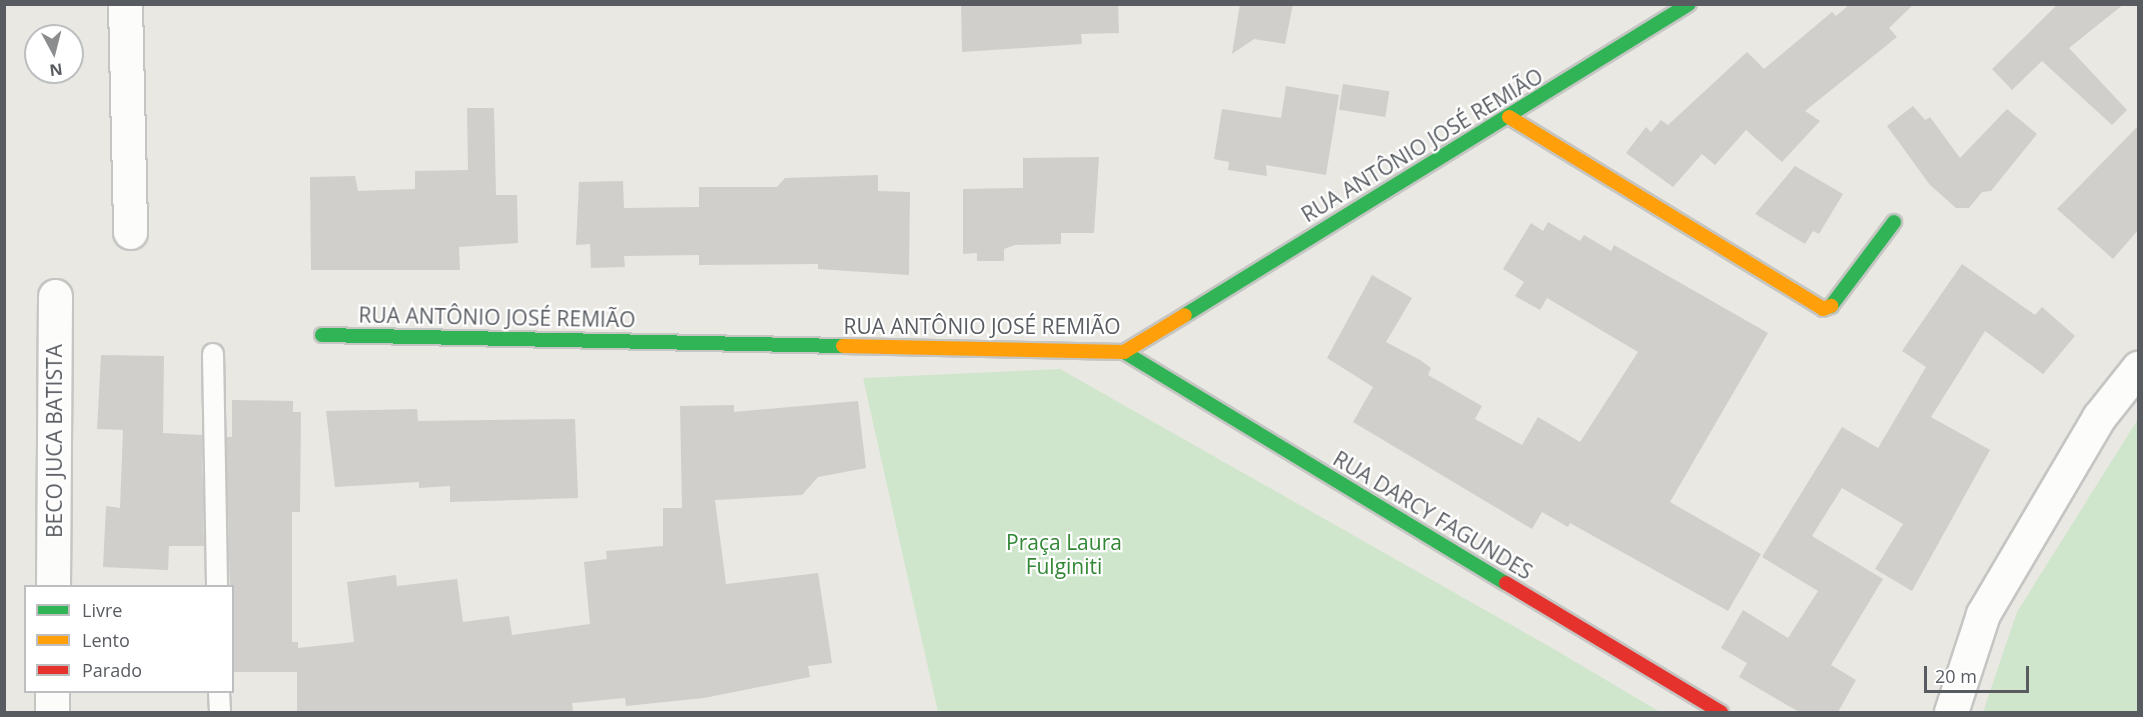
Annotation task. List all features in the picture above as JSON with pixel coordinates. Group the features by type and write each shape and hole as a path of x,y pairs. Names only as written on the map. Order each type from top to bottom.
{"street":[{"path":"124,4 130,232"},
{"name":"RUA ANTÔNIO JOSÉ REMIÃO","path":"322,335 1124,352 1509,117 1689,4"},
{"path":"1509,117 1816,307 1837,303 1894,222"},
{"name":"BECO JUCA BATISTA","path":"53,585 55,296"},
{"name":"RUA DARCY FAGUNDES","path":"1124,352 1721,712"},
{"path":"1951,712 1983,614 2099,417 2139,368"},
{"path":"52,693 52,712"}],"lane":[{"path":"213,354 217,585"},
{"path":"219,693 220,712"}],"green space":[{"name":"Praça Laura Fulginiti","path":"1060,369 1552,648 1660,712 938,712 863,378"},
{"path":"2138,419 2138,712 1983,712 2017,612"}],"building":[{"path":"961,4 1118,4 1119,33 1081,34 1082,44 962,52"},
{"path":"1240,4 1293,4 1285,44 1254,39 1232,54"},
{"path":"1850,4 1914,4 1889,28 1897,37 1805,111 1820,121 1782,162 1746,130 1715,165 1702,154 1673,187 1626,153 1646,127 1651,132 1661,120 1668,125 1747,52 1764,69 1832,12 1836,16"},
{"path":"2058,4 2124,4 2069,48 2127,110 2112,125 2042,61 2012,90 1992,69"},
{"path":"1343,84 1389,91 1385,117 1339,110"},
{"path":"1286,86 1339,95 1326,175 1266,165 1267,176 1228,170 1229,162 1214,159 1222,109 1281,118"},
{"path":"1913,106 1925,120 1930,117 1960,158 2007,109 2037,134 1991,191 1982,192 1969,208 1956,208 1930,185 1887,126"},
{"path":"467,108 494,108 496,195 517,195 518,243 459,247 460,270 311,270 310,177 355,176 358,191 415,189 415,171 468,170"},
{"path":"2139,125 2139,229 2113,259 2057,209"},
{"path":"1099,157 1094,233 1061,233 1061,244 1015,245 1004,249 1004,261 977,261 977,253 963,254 963,189 1023,188 1023,158"},
{"path":"1795,166 1843,194 1819,234 1813,231 1805,244 1755,214"},
{"path":"878,175 878,191 910,192 909,275 818,269 818,264 699,265 699,255 624,256 625,267 591,268 590,244 576,245 579,182 623,181 624,208 699,207 699,187 777,187 785,178"},
{"path":"1548,222 1580,241 1584,235 1611,251 1614,245 1768,333 1670,502 1761,554 1728,611 1570,523 1568,527 1542,512 1532,529 1353,422 1373,387 1327,358 1372,275 1412,298 1386,342 1431,368 1428,375 1482,406 1475,419 1522,445 1538,417 1580,442 1638,352 1547,298 1540,310 1515,296 1524,282 1503,269 1531,223 1543,231"},
{"path":"1962,264 2035,315 2042,307 2075,336 2043,374 1985,331 1931,417 1990,450 1912,591 1875,569 1903,524 1842,488 1812,536 1883,579 1831,665 1856,680 1838,712 1799,712 1739,677 1747,663 1721,648 1743,610 1788,638 1818,591 1762,557 1842,427 1878,448 1926,367 1902,351"},
{"path":"101,355 164,356 163,433 202,435 204,546 169,546 168,570 103,567 106,506 120,508 123,430 97,429"},
{"path":"232,400 293,401 293,412 301,412 300,512 292,512 292,642 298,642 298,648 354,642 347,582 396,575 397,586 457,579 463,622 509,616 512,635 590,624 584,562 607,559 606,551 663,546 663,508 682,508 680,406 734,405 734,412 858,401 866,468 818,477 802,495 715,500 726,584 818,573 832,663 808,666 810,677 704,698 626,706 625,698 572,703 573,712 297,712 297,672 234,672 234,585 230,585 226,437 232,437"},
{"path":"417,409 418,421 575,419 578,498 450,502 450,486 419,488 419,482 335,487 326,411"}],"traffic: fast":[{"path":"1185,315 1689,4"},
{"path":"1831,306 1894,222"},
{"path":"322,335 843,346"},
{"path":"1124,352 1506,583"}],"traffic: slow":[{"path":"1509,117 1823,309 1831,306"},
{"path":"843,346 1124,352 1185,315"}],"traffic: jam":[{"path":"1506,583 1721,712"}]}
